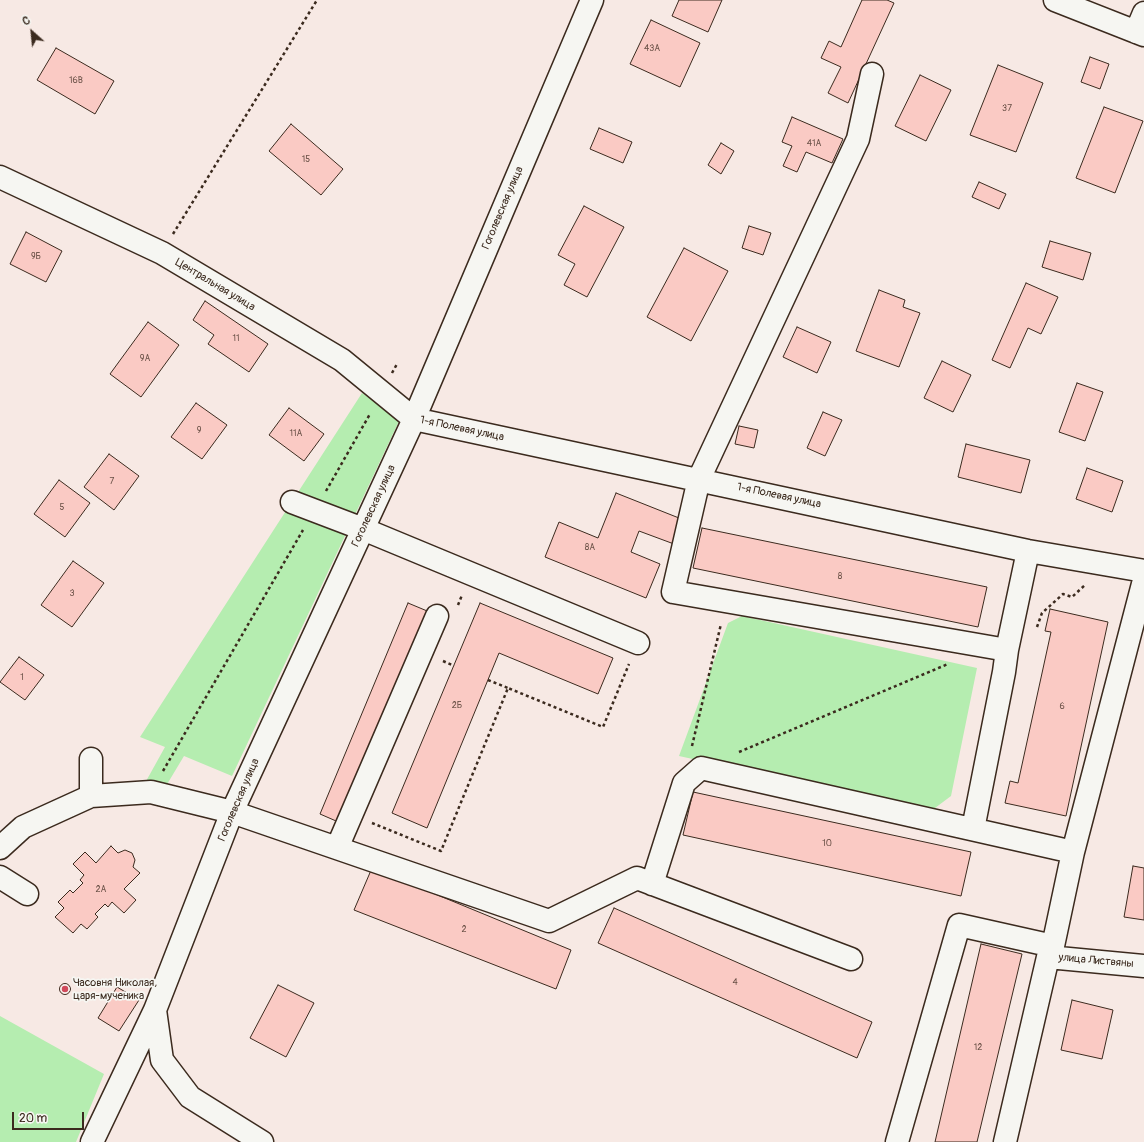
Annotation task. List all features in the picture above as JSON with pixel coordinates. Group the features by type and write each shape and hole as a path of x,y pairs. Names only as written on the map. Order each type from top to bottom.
{"street":[{"name":"Гоголевская улица","path":"92,1142 126,1051 155,1010 232,812 414,419 592,0"},
{"path":"1055,0 1141,27"},
{"path":"872,74 858,139 699,479 673,592 1007,650"},
{"name":"Центральная улица","path":"0,177 162,253 342,360 414,419"},
{"name":"1-я Полевая улица","path":"414,419 699,479 1028,551 1144,571"},
{"path":"292,502 363,529 638,643"},
{"path":"973,829 1007,650 1028,551"},
{"path":"1005,1142 1073,852 1144,580"},
{"path":"337,848 437,616"},
{"path":"91,796 92,759"},
{"path":"652,884 684,783 701,768 1073,852"},
{"path":"0,848 23,827 91,796 151,792 232,812 549,921 637,878 851,959"},
{"path":"199,817 232,812"},
{"path":"0,877 27,894"},
{"name":"улица Листвяны","path":"897,1142 959,925 1050,951 1144,966"},
{"path":"155,1010 162,1060 190,1097 262,1142"}],"path":[{"path":"162,253 316,0"},
{"path":"151,792 382,393 396,364"},
{"path":"1035,635 1042,613 1063,594 1072,597 1109,564"},
{"path":"684,783 727,601"},
{"path":"488,680 603,727 638,643"},
{"path":"738,752 954,662"},
{"path":"368,821 441,851 508,688"}],"green space":[{"path":"362,393 400,419 232,776 184,756 163,791 145,783 165,747 140,737"},
{"path":"742,616 977,668 951,796 931,811 679,756 728,623"},
{"path":"0,1016 104,1074 76,1142 0,1142"}],"building":[{"path":"679,0 722,0 708,32 672,16"},
{"path":"862,0 887,0 894,3 848,103 828,93 841,67 821,58 829,41 841,47"},
{"path":"651,20 700,43 680,87 630,64"},
{"path":"56,48 114,81 95,114 37,80"},
{"path":"1090,57 1109,64 1100,89 1081,82"},
{"path":"998,65 1043,83 1016,152 970,135"},
{"path":"920,75 951,90 926,141 895,126"},
{"path":"1104,107 1143,121 1115,193 1076,178"},
{"path":"792,117 843,139 832,163 806,152 797,172 783,166 792,146 782,142"},
{"path":"291,124 343,169 321,195 269,151"},
{"path":"599,128 632,142 623,163 590,149"},
{"path":"721,143 734,151 721,174 708,165"},
{"path":"979,182 1006,194 999,209 972,197"},
{"path":"584,206 624,227 587,297 564,285 575,264 558,255"},
{"path":"749,226 771,233 763,255 742,248"},
{"path":"26,232 62,251 46,282 10,264"},
{"path":"1050,241 1091,253 1083,280 1042,267"},
{"path":"684,248 728,271 691,341 647,317"},
{"path":"1026,283 1058,297 1041,334 1028,328 1010,368 992,360"},
{"path":"879,290 905,300 903,307 920,313 899,367 856,351"},
{"path":"205,301 268,344 249,372 208,344 214,335 193,320"},
{"path":"148,322 179,345 141,397 110,374"},
{"path":"797,327 831,342 817,373 783,357"},
{"path":"942,361 971,375 953,412 924,398"},
{"path":"1077,383 1103,392 1085,441 1059,432"},
{"path":"196,403 227,425 202,459 171,437"},
{"path":"289,408 324,434 304,461 269,435"},
{"path":"823,412 842,420 825,456 807,448"},
{"path":"739,426 758,430 754,448 735,444"},
{"path":"966,444 1030,460 1021,493 958,477"},
{"path":"109,454 139,476 114,510 84,487"},
{"path":"1087,468 1123,481 1112,512 1076,499"},
{"path":"59,480 90,503 65,537 34,514"},
{"path":"616,493 684,520 674,544 639,531 631,552 660,564 646,598 545,557 559,522 598,538"},
{"path":"702,528 987,587 978,627 693,568"},
{"path":"73,561 104,583 72,627 41,605"},
{"path":"408,603 432,613 343,824 320,814"},
{"path":"480,603 613,658 598,694 499,653 427,828 392,813"},
{"path":"1050,609 1108,622 1066,816 1005,803 1010,781 1018,783 1051,632 1045,631"},
{"path":"19,657 44,675 25,700 0,682"},
{"path":"693,792 971,852 961,896 683,835"},
{"path":"111,846 118,853 125,850 132,853 135,860 133,867 140,873 124,889 136,900 124,913 112,902 108,907 105,904 95,914 98,917 87,929 81,924 73,933 55,917 64,908 58,902 70,890 73,893 83,883 80,880 84,875 73,864 85,852 96,863"},
{"path":"1133,866 1144,868 1144,920 1124,917"},
{"path":"372,868 571,950 556,989 354,910"},
{"path":"614,908 872,1022 857,1058 598,943"},
{"path":"981,944 1022,954 977,1142 935,1142"},
{"name":"Часовня Николая, царя-мученика","path":"63,984 67,984 69,985 69,993 63,994 60,991 60,987"},
{"path":"278,985 314,1003 286,1057 250,1038"},
{"path":"117,987 139,1000 119,1031 98,1018"},
{"path":"1072,1000 1113,1010 1102,1059 1061,1050"}],"place":[{"name":"Часовня Николая, царя-мученика","path":"65,989"}]}
